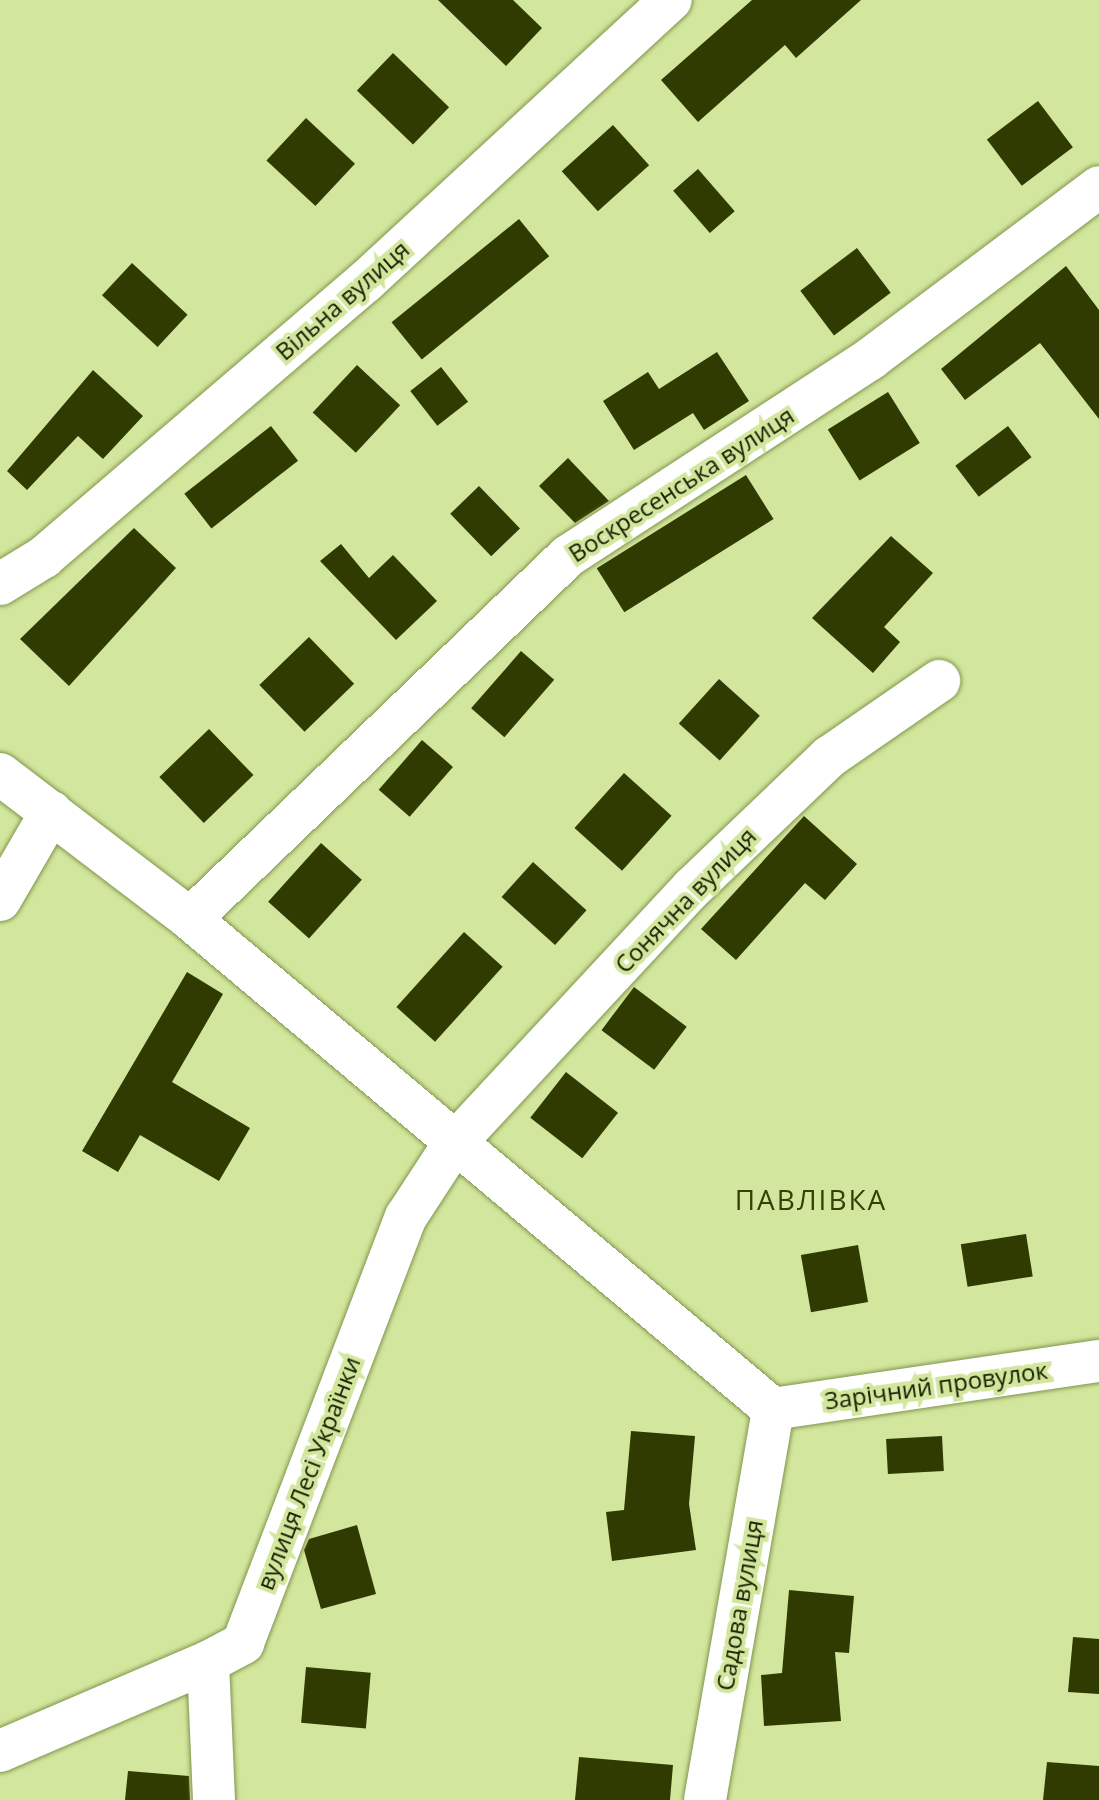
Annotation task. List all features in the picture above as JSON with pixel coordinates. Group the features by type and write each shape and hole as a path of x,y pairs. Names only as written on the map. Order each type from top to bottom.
{"street":[{"name":"Вільна вулиця","path":"0,584 44,557 365,282 671,0"},
{"name":"Воскресенська вулиця","path":"190,919 568,556 870,359 1099,187"},
{"name":"Сонячна вулиця","path":"453,1145 703,877 829,757 939,681"},
{"path":"0,774 190,919 453,1145 773,1409"},
{"path":"0,900 51,812"},
{"name":"вулиця Лесі Українки","path":"0,1751 208,1662 243,1643 406,1217 453,1145"},
{"name":"Зарічний провулок","path":"773,1409 1099,1361"},
{"name":"Садова вулиця","path":"705,1800 773,1409"},
{"path":"208,1662 214,1800"}],"building":[{"path":"438,0 513,0 542,28 506,66"},
{"path":"752,0 861,0 796,58 785,45 698,122 661,80"},
{"path":"393,53 449,107 413,145 357,90"},
{"path":"1038,101 1073,147 1022,186 987,140"},
{"path":"306,118 355,164 315,206 266,160"},
{"path":"613,125 649,165 598,211 562,171"},
{"path":"698,169 735,211 710,233 673,191"},
{"path":"519,219 549,256 422,360 392,322"},
{"path":"857,248 891,293 834,335 800,291"},
{"path":"132,263 188,315 158,347 102,295"},
{"path":"1066,266 1099,310 1099,419 1040,343 965,400 941,369"},
{"path":"717,352 749,401 704,430 693,413 634,450 603,401 648,372 659,389"},
{"path":"357,365 400,405 356,453 313,413"},
{"path":"441,367 468,402 437,426 410,391"},
{"path":"93,370 143,416 103,459 78,436 27,490 7,471"},
{"path":"888,392 920,443 860,481 828,430"},
{"path":"271,426 298,461 211,528 184,494"},
{"path":"1008,426 1031,457 979,497 955,466"},
{"path":"568,458 609,501 575,523 539,486"},
{"path":"746,475 774,519 624,612 597,568"},
{"path":"479,486 520,528 491,556 450,514"},
{"path":"134,528 176,568 69,686 20,639"},
{"path":"891,536 933,573 884,627 900,642 873,673 812,618"},
{"path":"341,544 369,578 393,555 437,601 396,640 320,561"},
{"path":"309,637 354,684 305,732 259,685"},
{"path":"521,651 554,680 504,737 471,708"},
{"path":"719,679 760,716 720,760 679,724"},
{"path":"209,729 253,775 204,823 159,777"},
{"path":"422,740 453,767 410,817 379,790"},
{"path":"624,773 672,816 622,871 574,828"},
{"path":"804,816 857,864 825,900 805,883 736,960 701,929"},
{"path":"321,843 362,880 309,939 268,902"},
{"path":"533,862 587,910 555,945 502,897"},
{"path":"464,932 503,967 435,1042 396,1007"},
{"path":"187,972 223,994 172,1082 250,1128 219,1181 140,1135 118,1172 82,1151"},
{"path":"634,987 687,1027 654,1070 602,1030"},
{"path":"566,1072 618,1113 582,1158 530,1118"},
{"path":"1026,1234 1033,1276 968,1287 961,1244"},
{"path":"858,1245 868,1302 811,1312 801,1255"},
{"path":"631,1431 695,1436 689,1504 696,1550 612,1561 606,1512 624,1510"},
{"path":"942,1436 944,1471 888,1474 886,1439"},
{"path":"357,1525 376,1594 321,1609 304,1550 309,1539"},
{"path":"789,1590 854,1596 849,1653 835,1652 841,1721 764,1726 761,1675 782,1673"},
{"path":"1073,1637 1099,1639 1099,1694 1068,1692"},
{"path":"306,1667 371,1673 366,1728 301,1723"},
{"path":"579,1757 673,1765 670,1800 575,1800"},
{"path":"1047,1762 1099,1766 1099,1800 1043,1800"},
{"path":"128,1771 189,1776 190,1800 125,1800"}],"district":[{"name":"ПАВЛІВКА","path":"811,1199"}]}
